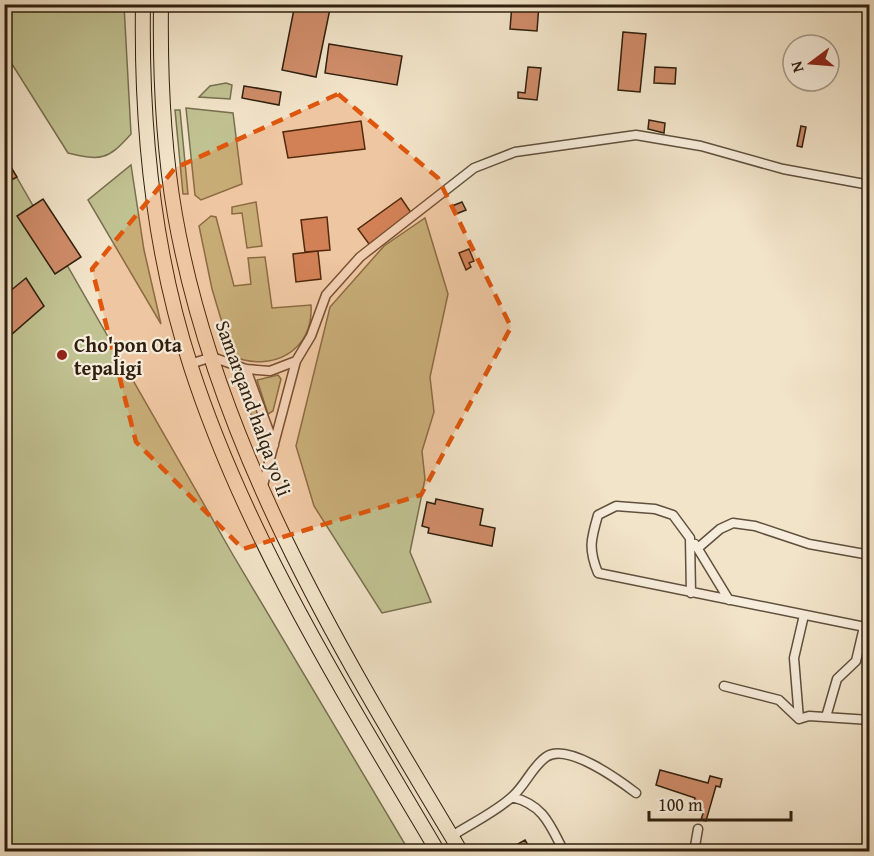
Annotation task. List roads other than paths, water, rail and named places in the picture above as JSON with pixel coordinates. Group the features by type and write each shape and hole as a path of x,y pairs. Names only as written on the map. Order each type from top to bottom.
{"highway":[{"name":"Samarqand halqa yoʻli","path":"141,4 148,141 155,208 170,285 190,364 222,452 265,546 357,716 438,852"},
{"name":"Samarqand halqa yoʻli","path":"161,4 162,84 175,215 193,294 233,421 262,492 311,593 461,852"},
{"path":"162,84 168,4"}],"street":[{"path":"262,492 296,361 311,336 326,295 360,256 474,168 515,152 636,135 701,146 803,173 870,185"},
{"path":"190,364 212,357 246,369 270,371 296,361"},
{"path":"246,369 274,445"},
{"path":"729,600 698,548 673,515 655,509 616,506 598,515 590,554 598,573 691,593 867,627 856,661 837,679 826,717"},
{"path":"698,548 720,529 733,523 755,526 809,544 870,555"},
{"path":"690,538 691,593"},
{"path":"799,718 794,658 804,615"},
{"path":"724,686 779,700 799,718 870,720"},
{"path":"452,836 512,797 548,755 561,753 606,770 636,793"},
{"path":"512,797 529,801 549,821 564,852"},
{"path":"694,852 698,829"}],"place":[{"name":"Cho'pon Ota tepaligi","path":"62,355"}]}
